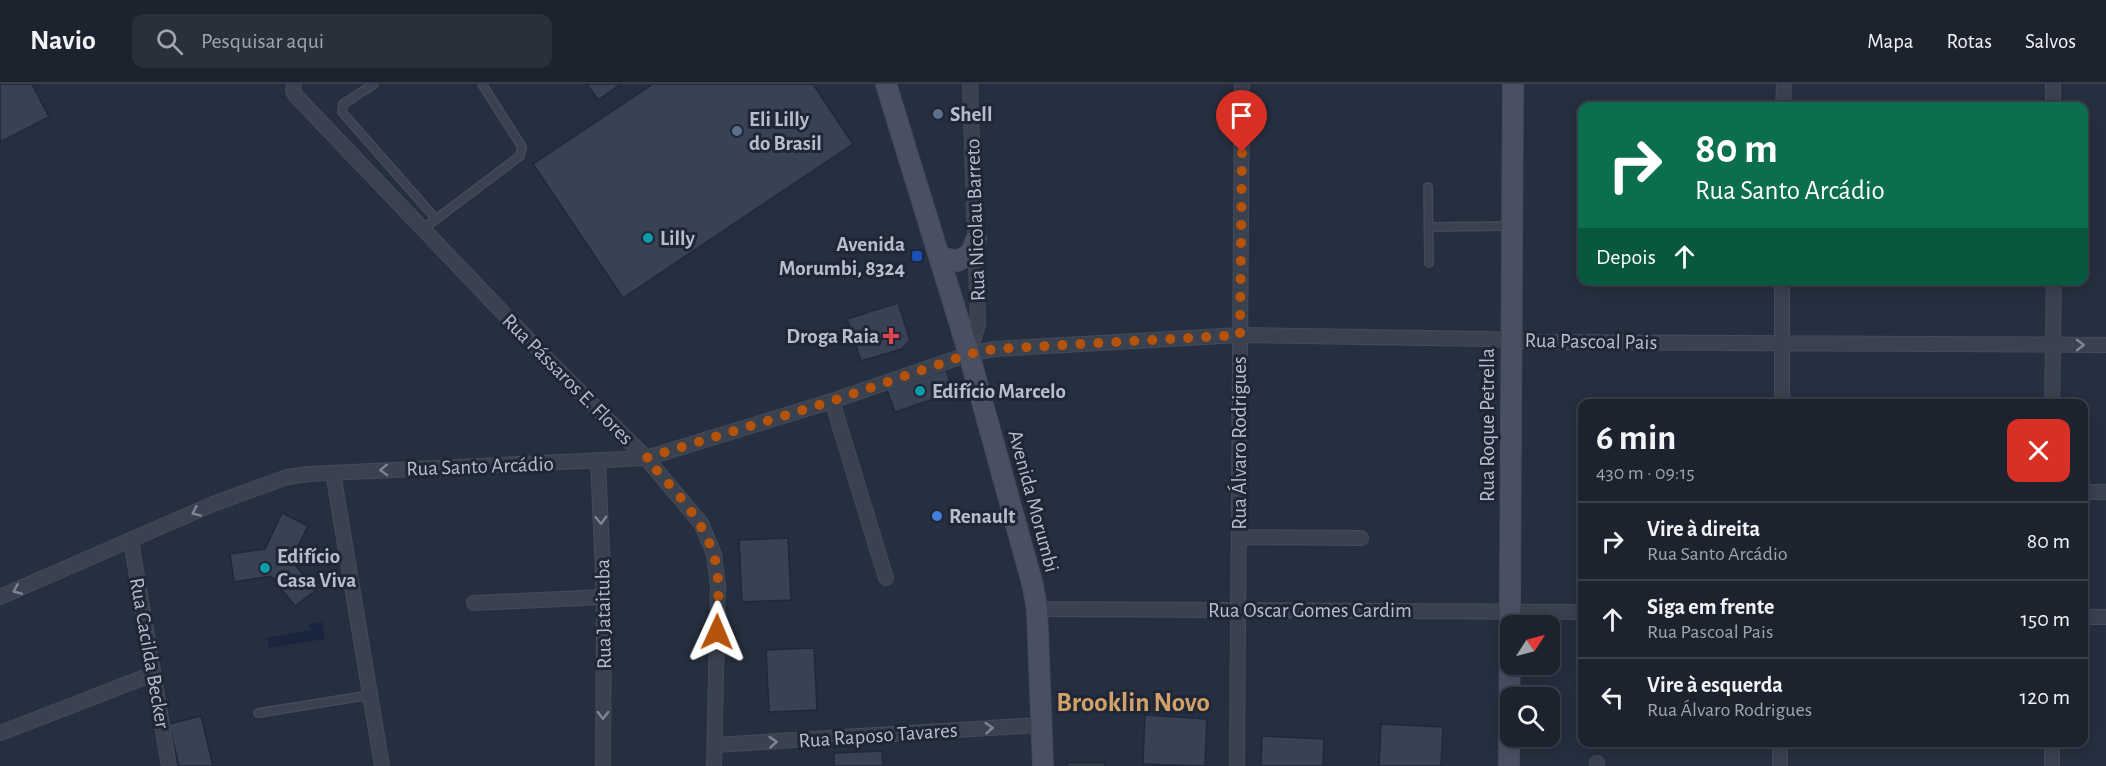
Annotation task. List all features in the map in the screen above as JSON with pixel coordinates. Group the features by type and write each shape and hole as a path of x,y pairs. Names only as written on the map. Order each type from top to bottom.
{"street":[{"name":"Rua Pássaros E. Flores","path":"294,84 293,91 296,96 551,363 646,458 701,523 714,554 718,586 714,766"},
{"name":"Avenida Morumbi","path":"886,84 969,354 1033,586 1037,609 1043,766"},
{"name":"Rua Nicolau Barreto","path":"969,354 978,324 970,84"},
{"name":"Rua Álvaro Rodrigues","path":"1237,766 1242,84"},
{"name":"Rua Roque Petrella","path":"1509,766 1513,84"},
{"path":"1784,84 1784,102"},
{"path":"2053,84 2053,102"},
{"path":"938,253 951,261 958,261 971,253 976,240"},
{"path":"1782,285 1782,399"},
{"path":"2052,399 2054,285"},
{"name":"Rua Pascoal Pais","path":"969,354 994,349 1240,335 1511,340 2106,345"},
{"name":"Rua Santo Arcádio","path":"0,597 213,504 287,477 646,458 832,401 969,354"},
{"path":"832,401 886,578"},
{"name":"Rua Jataituba","path":"598,462 604,597 603,766"},
{"path":"333,473 382,766"},
{"path":"2088,492 2106,492"},
{"path":"1239,537 1361,538"},
{"name":"Rua Cacilda Becker","path":"131,541 169,766"},
{"path":"474,603 604,597"},
{"name":"Rua Oscar Gomes Cardim","path":"1037,609 1578,612"},
{"path":"2088,617 2106,617"},
{"path":"0,733 153,674"},
{"name":"Rua Raposo Tavares","path":"715,745 1040,725"},
{"path":"1780,747 1780,766"},
{"path":"2052,747 2052,766"}],"lane":[{"path":"374,84 344,104 342,112 436,219"},
{"path":"423,229 520,156 522,147 482,84"},
{"path":"1428,187 1429,262"},
{"path":"1430,227 1512,226"},
{"path":"258,713 370,695"}],"water":[{"path":"322,622 325,639 269,648 267,638 310,630 309,624"}],"building":[{"path":"0,84 32,84 49,117 0,142"},
{"path":"587,84 621,84 598,100"},
{"name":"Lilly","path":"653,84 813,84 853,144 623,298 533,164"},
{"path":"898,303 910,340 902,349 861,361 847,319"},
{"name":"Edifício Marcelo","path":"946,370 954,392 895,412 887,390"},
{"name":"Edifício Casa Viva","path":"282,513 308,526 291,560 316,590 295,606 271,576 234,582 230,554 265,549"},
{"path":"788,538 791,600 742,602 739,540"},
{"path":"814,648 817,710 769,712 766,650"},
{"path":"1145,715 1207,719 1205,766 1143,764"},
{"path":"201,716 213,766 179,766 169,724"},
{"path":"1381,724 1443,727 1441,766 1379,766"},
{"path":"1262,736 1324,739 1323,766 1261,766"},
{"path":"882,751 883,766 834,766 834,753"},
{"path":"1067,763 1105,763 1105,766 1067,766"}],"place":[{"name":"Shell","path":"938,114"},
{"name":"Eli Lilly do Brasil","path":"737,131"},
{"name":"Lilly","path":"648,238"},
{"name":"Avenida Morumbi, 8324","path":"917,256"},
{"name":"Droga Raia","path":"891,336"},
{"name":"Edifício Marcelo","path":"920,391"},
{"name":"Renault","path":"937,516"},
{"name":"Edifício Casa Viva","path":"265,568"}],"district":[{"name":"Brooklin Novo","path":"1133,702"}],"route":[{"path":"717,632 718,586 714,554 701,523 646,458 832,401 969,354 994,349 1240,335 1242,152"}]}
